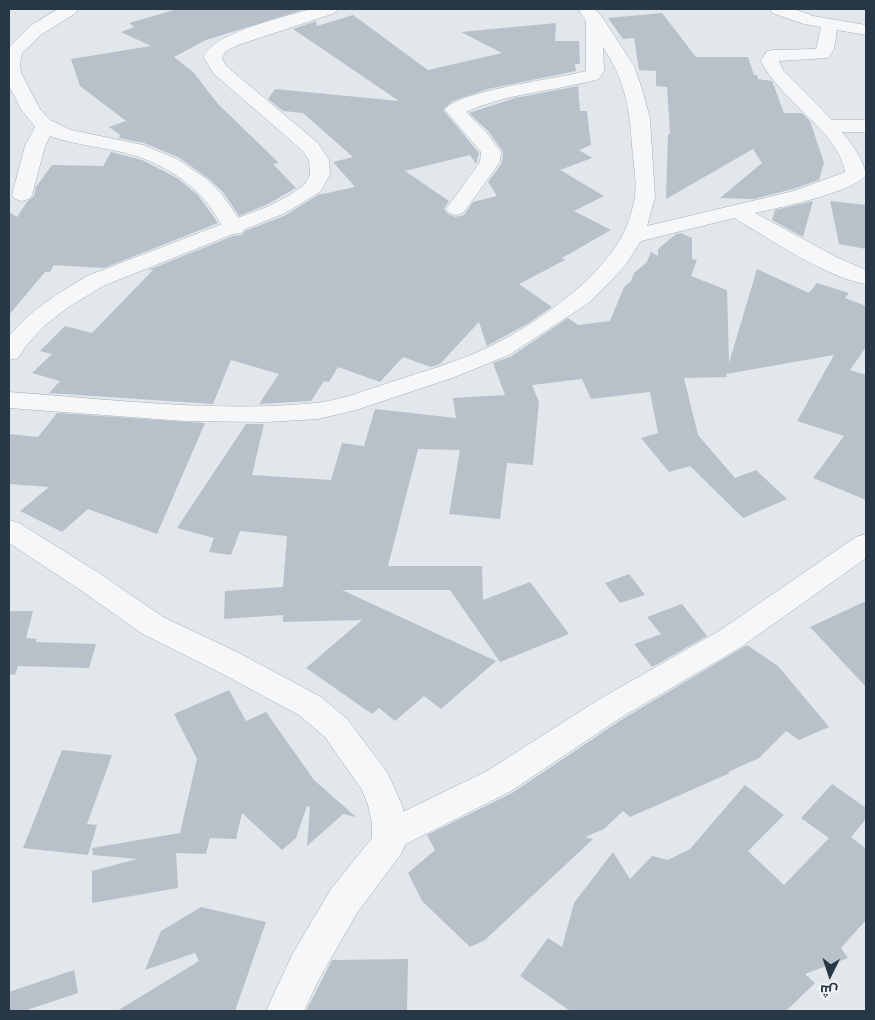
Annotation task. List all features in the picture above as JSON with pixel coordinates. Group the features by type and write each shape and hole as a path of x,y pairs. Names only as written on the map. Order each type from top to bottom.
{"street":[{"path":"70,9 13,46 11,60 13,77 35,116 45,126 66,135 120,145 165,160 184,171 218,201 234,228"},
{"path":"9,353 16,341 34,323 71,296 95,282 234,228 297,199 313,188 320,175 321,165 311,147 220,70 214,63 214,53 222,46 246,35 329,9"},
{"path":"778,9 810,20 866,30"},
{"path":"456,209 490,162 491,152 479,136 454,110 461,106 523,89 571,82 593,75 595,71 590,13"},
{"path":"9,400 184,413 266,414 318,411 356,402 443,373 501,350 545,324 582,297 616,262 633,236 645,197 640,119 634,92 625,66 590,13"},
{"path":"633,236 800,196 854,176 857,172 844,148 775,72 770,61 773,55 822,54 825,49 830,24"},
{"path":"22,196 35,146 45,126"},
{"path":"826,126 866,126"},
{"path":"736,211 830,263 855,275 866,277"},
{"path":"9,530 89,581 152,625 226,661 310,706 336,728 375,782 385,805 390,835 389,842 344,901 305,968 285,1011"},
{"path":"390,835 499,781 609,710 730,639 866,544"}],"building":[{"path":"178,9 306,9 206,40 174,57 194,73 218,104 279,163 273,164 296,188 268,204 239,216 223,192 209,179 178,157 144,143 119,138 120,135 109,127 126,121 80,86 71,59 151,46 121,32 134,27 129,23"},
{"path":"662,13 696,57 748,57 754,75 757,75 758,79 772,81 784,113 802,113 810,121 824,163 819,180 754,199 720,198 762,163 753,149 666,199 668,134 670,134 667,87 656,86 656,71 639,70 634,38 623,39 608,18"},
{"path":"353,15 428,70 502,53 461,32 556,23 555,41 579,41 580,64 575,64 576,71 488,89 453,101 444,109 479,153 476,164 470,155 405,171 449,201 444,209 448,214 455,217 464,215 473,202 497,196 488,182 502,163 503,152 488,131 469,113 515,98 578,86 580,111 587,111 591,145 579,150 592,158 560,170 604,196 574,211 611,230 562,258 565,260 519,284 552,307 527,324 487,346 479,322 440,364 431,367 403,357 380,382 338,367 329,382 324,381 311,401 259,404 279,374 231,360 213,404 49,393 60,381 32,373 52,354 40,351 65,326 92,333 153,270 148,270 233,236 242,235 245,231 284,216 318,195 355,187 333,162 353,157 303,113 283,111 268,99 275,89 399,101 293,29 316,21 317,26"},
{"path":"111,152 142,160 177,178 198,195 218,223 104,268 54,265 50,272 45,272 9,315 9,212 17,217 27,202 34,196 36,187 52,165 103,166"},
{"path":"813,201 803,237 772,220 775,210"},
{"path":"830,201 866,205 866,249 839,244"},
{"path":"681,233 692,238 692,259 697,260 691,276 727,290 729,363 757,269 809,293 817,283 849,293 845,298 866,306 866,347 850,370 866,375 866,500 813,478 844,436 797,421 834,355 726,374 727,377 684,378 698,435 735,478 756,470 787,499 743,518 690,466 669,472 641,438 658,433 650,392 591,399 582,379 532,385 539,402 533,465 507,463 500,519 449,514 460,450 418,449 388,566 482,566 483,600 530,582 569,634 500,662 450,590 342,590 496,661 441,709 424,696 395,721 379,708 372,714 306,668 362,620 283,622 283,615 224,619 225,591 283,587 287,536 240,531 231,555 209,552 214,538 177,528 246,424 264,424 252,475 331,480 342,443 364,446 375,409 456,418 453,398 505,395 493,363 510,357 568,318 578,325 610,321 624,287 631,281 634,273 647,262 651,252 658,256 658,249 676,234"},
{"path":"57,413 205,423 157,534 88,509 62,532 20,511 49,487 9,484 9,434 38,437"},
{"path":"629,574 645,595 620,603 605,583"},
{"path":"866,601 866,687 810,627"},
{"path":"682,604 707,636 652,667 634,644 661,634 647,617"},
{"path":"9,611 33,611 26,638 37,639 36,642 96,644 89,668 18,666 15,675 9,674"},
{"path":"747,645 778,666 829,727 799,740 786,731 759,758 728,772 730,773 630,817 623,811 604,829 585,837 593,839 485,940 470,947 422,901 408,873 435,850 427,835 512,793 621,720"},
{"path":"229,690 246,721 266,712 314,780 356,817 343,814 307,846 310,807 307,806 296,838 282,850 242,813 236,839 210,838 206,854 176,853 178,888 92,903 92,871 137,859 93,855 92,848 180,833 197,759 174,714"},
{"path":"62,750 112,755 87,824 97,825 88,855 23,848"},
{"path":"832,784 866,808 866,819 851,837 866,849 866,920 841,948 848,958 805,974 815,983 786,1011 570,1011 520,976 548,938 562,947 574,903 613,852 630,879 652,856 668,860 690,849 745,785 784,815 748,851 784,885 829,838 801,818"},
{"path":"201,907 266,922 235,1011 117,1011 199,961 195,953 145,970 161,931"},
{"path":"408,959 407,1011 306,1011 332,960"},
{"path":"74,970 78,993 24,1011 9,1011 9,992"}]}
